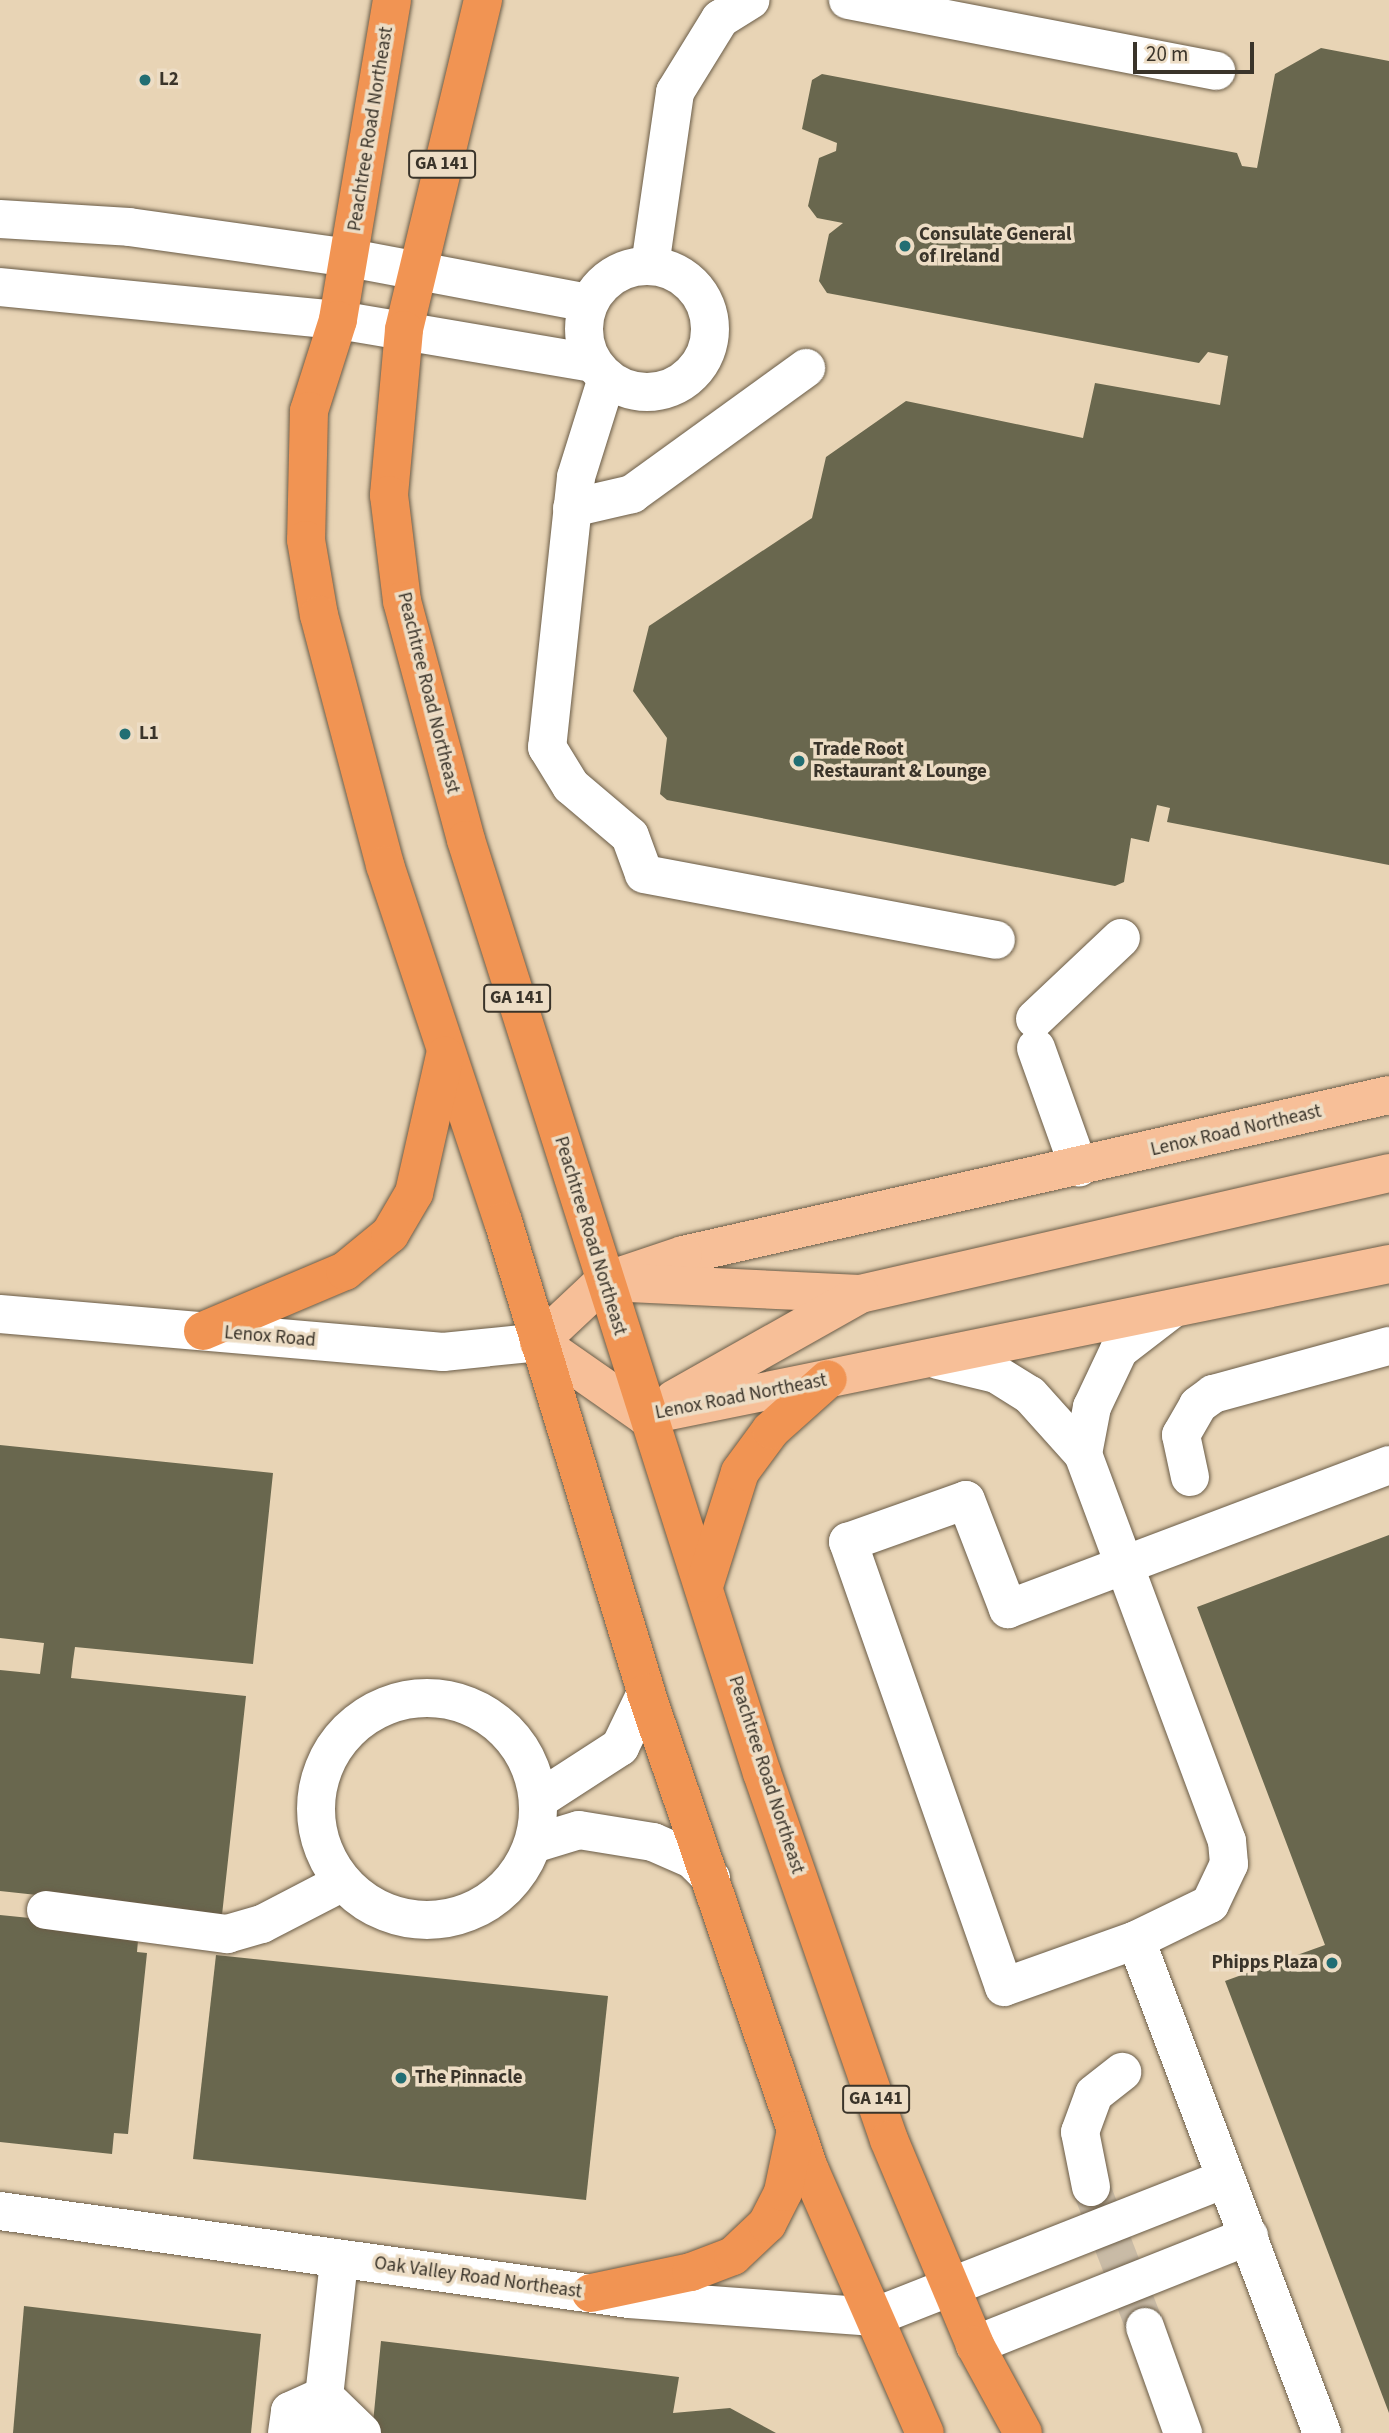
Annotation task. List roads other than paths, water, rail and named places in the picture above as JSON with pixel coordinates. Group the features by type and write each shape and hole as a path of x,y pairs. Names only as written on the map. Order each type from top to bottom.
{"highway":[{"name":"Peachtree Road Northeast","path":"338,320 392,0"},
{"name":"Peachtree Road Northeast","path":"483,0 416,270 404,330 389,495 402,601 466,840 645,1416 705,1583 762,1773 889,2140 975,2345 1023,2433"},
{"path":"338,320 309,411 306,540 351,749 539,1342 646,1693 796,2130 925,2433"},
{"path":"203,1331 345,1271 390,1234 414,1193 446,1049"},
{"path":"705,1583 740,1472 780,1420 828,1379"},
{"path":"591,2293 691,2272 733,2256 766,2224 783,2192 796,2130"}],"main road":[{"name":"Lenox Road Northeast","path":"1389,1095 1079,1168 683,1255 603,1282 539,1342 645,1416 938,1360 1389,1264"},
{"path":"603,1282 860,1294 1389,1173"},
{"path":"645,1416 860,1294"}],"street":[{"path":"650,266 675,92 720,19 751,0"},
{"path":"848,0 1216,71"},
{"path":"0,219 129,227 350,258 589,303"},
{"path":"0,287 338,320 404,330 600,371 643,393 663,390 696,369 705,352 710,332 700,295 670,270 650,266 612,276 589,303 583,326 600,371 572,508 547,747 571,786 630,836 644,874 996,940"},
{"path":"572,508 632,494 806,368"},
{"path":"1079,1168 1036,1033 1121,938"},
{"path":"1083,1454 1092,1407 1119,1350 1171,1310"},
{"name":"Lenox Road","path":"0,1314 443,1352 539,1342"},
{"path":"1190,1476 1181,1436 1193,1412 1213,1394 1389,1346"},
{"path":"938,1360 996,1374 1030,1395 1083,1454 1124,1567 1227,1841 1229,1864 1210,1904 1136,1940 1004,1987 848,1542 966,1500 1008,1609 1124,1567 1389,1465"},
{"path":"538,1800 620,1747 646,1693"},
{"path":"408,1699 445,1699 480,1710 509,1733 529,1764 538,1800 533,1844 494,1897 443,1918 399,1917 368,1904 343,1882 326,1855 317,1792 326,1762 344,1735 373,1711 408,1699"},
{"path":"533,1844 579,1830 653,1842 692,1859 711,1878"},
{"path":"46,1910 228,1934 262,1924 343,1882"},
{"path":"1136,1940 1322,2433"},
{"path":"1091,2188 1080,2132 1094,2094 1122,2072"},
{"name":"Oak Valley Road Northeast","path":"0,2211 591,2293 805,2317 874,2317 951,2284 1226,2178"},
{"path":"975,2345 1249,2236"},
{"path":"322,2415 339,2260"},
{"path":"1145,2327 1183,2433"},
{"path":"287,2433 290,2411 322,2415 362,2433"}],"tunnel":[{"path":"1091,2187 1145,2327"}],"place":[{"name":"L2","path":"145,80"},
{"name":"Consulate General of Ireland","path":"905,246"},
{"name":"L1","path":"125,734"},
{"name":"Trade Root Restaurant & Lounge","path":"799,761"},
{"name":"Phipps Plaza","path":"1332,1963"},
{"name":"The Pinnacle","path":"401,2078"}]}
